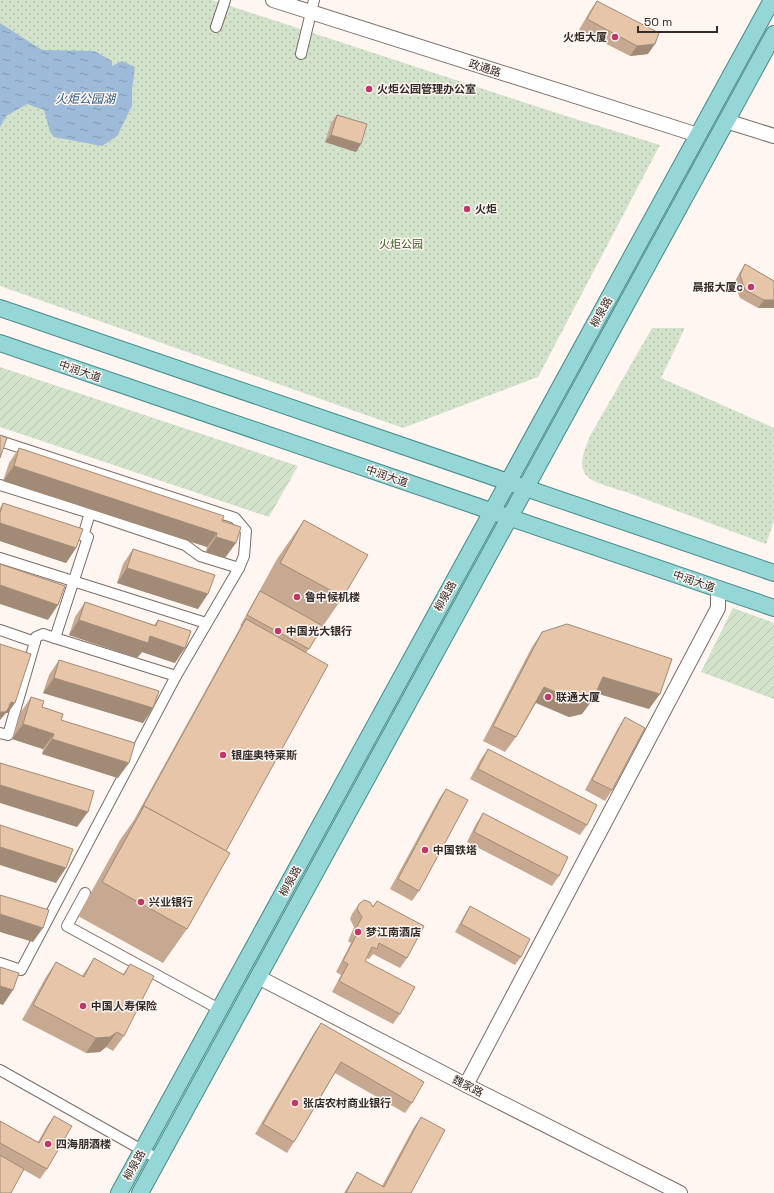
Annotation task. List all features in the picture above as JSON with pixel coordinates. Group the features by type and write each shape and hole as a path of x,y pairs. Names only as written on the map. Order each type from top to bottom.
{"main road":[{"name":"柳泉路","path":"119,1193 772,0"},
{"name":"柳泉路","path":"140,1193 774,34"},
{"path":"0,308 774,573"},
{"name":"中润大道","path":"0,343 774,608"}],"street":[{"path":"216,27 225,0"},
{"name":"政通路","path":"273,0 313,6 698,135"},
{"path":"301,54 313,6"},
{"path":"726,121 774,136"},
{"path":"0,454 2,441 235,518 246,531 244,556 239,568 176,676 21,970 0,963"},
{"path":"0,485 185,545 200,556 239,568"},
{"path":"55,638 88,538 83,536 90,513"},
{"path":"0,558 206,623"},
{"path":"466,1086 718,608 718,589"},
{"path":"0,630 35,642"},
{"path":"0,733 8,735 36,637 43,634 176,676"},
{"path":"85,893 67,926 219,1009"},
{"name":"魏家路","path":"258,977 466,1086 680,1193"},
{"path":"0,1070 158,1159"}],"green space":[{"name":"火炬公园","path":"0,0 212,0 566,116 660,145 538,377 403,428 0,286"},
{"path":"652,328 685,328 661,378 774,428 774,521 766,544 601,484 592,480 586,475 583,469 582,460 591,434"},
{"path":"0,367 298,466 269,517 0,427"},
{"path":"733,608 774,623 774,699 701,672"}],"water":[{"name":"火炬公园湖","path":"0,23 42,50 94,51 112,61 112,66 122,61 135,67 132,89 132,106 117,136 102,146 54,137 50,132 44,110 27,104 6,116 0,127"}],"building":[{"path":"597,1 659,33 655,44 637,46 587,19"},
{"path":"337,115 367,124 361,144 331,135"},
{"path":"745,264 774,281 774,300 764,300 745,290 740,275"},
{"path":"0,435 7,438 0,458"},
{"path":"19,448 224,516 222,521 241,527 236,543 216,537 217,533 14,466"},
{"path":"3,503 83,529 76,548 0,523 0,513"},
{"path":"304,520 368,555 343,597 280,563"},
{"path":"133,549 215,575 208,594 127,568"},
{"path":"0,564 65,586 58,605 0,585"},
{"path":"260,591 323,626 309,649 247,615"},
{"path":"85,602 156,626 158,620 191,631 185,648 150,636 148,643 79,620"},
{"name":"银座奥特莱斯","path":"246,619 328,665 226,851 144,806 141,810"},
{"name":"联通大厦","path":"567,624 672,659 660,694 603,677 593,699 579,702 544,687 516,737 493,726 542,632"},
{"path":"0,644 31,654 15,703 11,702 5,712 0,712"},
{"path":"59,660 159,691 153,708 54,678"},
{"path":"31,697 44,701 42,707 63,714 61,720 135,743 129,763 52,739 54,734 23,724"},
{"path":"625,717 645,728 612,790 592,780"},
{"path":"488,749 597,805 587,825 478,769"},
{"path":"0,763 94,791 88,812 0,785"},
{"name":"中国铁塔","path":"446,789 468,800 419,891 398,879"},
{"path":"144,806 230,853 187,929 102,882"},
{"path":"483,813 568,857 559,876 474,832"},
{"path":"0,825 73,849 66,868 0,847"},
{"path":"0,895 49,910 43,928 0,914"},
{"path":"364,900 370,902 373,907 377,901 424,926 407,958 379,943 377,949 372,947 365,961 415,987 400,1014 339,981 348,964 343,961 358,932 355,930 362,917 357,909 359,904"},
{"path":"470,906 530,939 521,957 461,924"},
{"name":"中国人寿保险","path":"94,958 124,975 130,964 154,976 124,1036 117,1032 110,1037 96,1038 33,1005 56,962 84,977"},
{"path":"0,967 19,973 13,990 0,986"},
{"name":"张店农村商业银行","path":"321,1023 424,1082 412,1103 341,1062 294,1142 263,1124"},
{"path":"54,1116 72,1126 47,1169 0,1143 0,1121 39,1143"},
{"path":"421,1117 445,1130 411,1193 346,1193 357,1172 384,1187"},
{"path":"0,1155 24,1169 11,1193 0,1193"}],"place":[{"name":"火炬大厦","path":"615,37"},
{"name":"火炬公园管理办公室","path":"369,89"},
{"name":"火炬","path":"467,209"},
{"name":"晨报大厦c","path":"751,287"},
{"name":"鲁中候机楼","path":"297,597"},
{"name":"中国光大银行","path":"278,631"},
{"name":"联通大厦","path":"548,697"},
{"name":"银座奥特莱斯","path":"223,755"},
{"name":"中国铁塔","path":"425,850"},
{"name":"兴业银行","path":"141,902"},
{"name":"梦江南酒店","path":"358,932"},
{"name":"中国人寿保险","path":"83,1006"},
{"name":"张店农村商业银行","path":"295,1103"},
{"name":"四海朋酒楼","path":"48,1144"}]}
